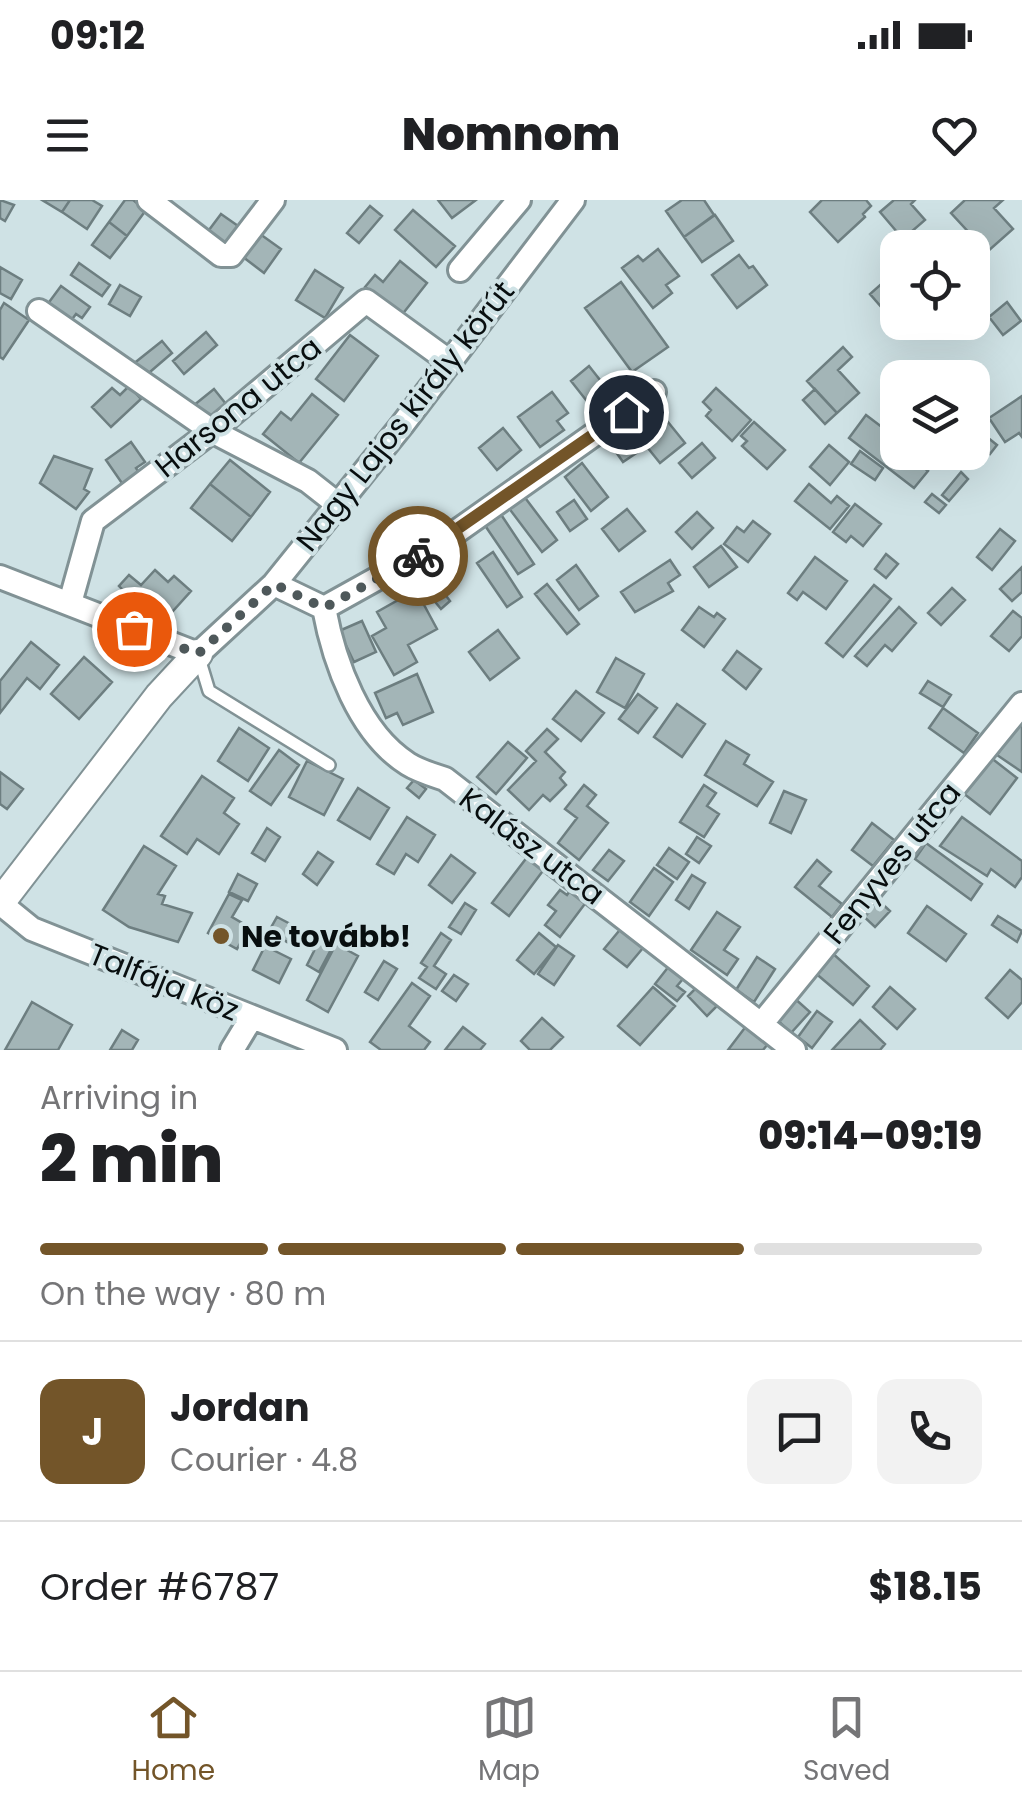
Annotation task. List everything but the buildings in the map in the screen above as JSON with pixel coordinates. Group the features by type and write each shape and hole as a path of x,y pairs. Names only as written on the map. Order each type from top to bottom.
{"street":[{"path":"148,200 221,255 231,255 273,200"},
{"path":"460,270 519,200"},
{"name":"Nagy Lajos király körút","path":"0,903 159,696 274,584 573,200"},
{"name":"Harsona utca","path":"70,603 93,521 212,431 366,302 450,362"},
{"path":"39,311 212,431 308,480 336,503"},
{"path":"274,584 324,608 439,544 654,392"},
{"path":"0,577 198,654"},
{"name":"Kalász utca","path":"324,608 329,634 358,706 392,752 411,766 445,779 794,1050"},
{"name":"Fenyves utca","path":"762,1022 1022,704"},
{"name":"Talfája köz","path":"0,903 32,930 334,1050"},
{"path":"232,1050 252,1017"}],"lane":[{"path":"198,654 210,692 329,765"}],"way so far":[{"path":"134,629 198,654 274,584 324,608 418,556"}],"place":[{"name":"Ne tovább!","path":"221,936"}],"route":[{"path":"418,556 626,412"}]}
